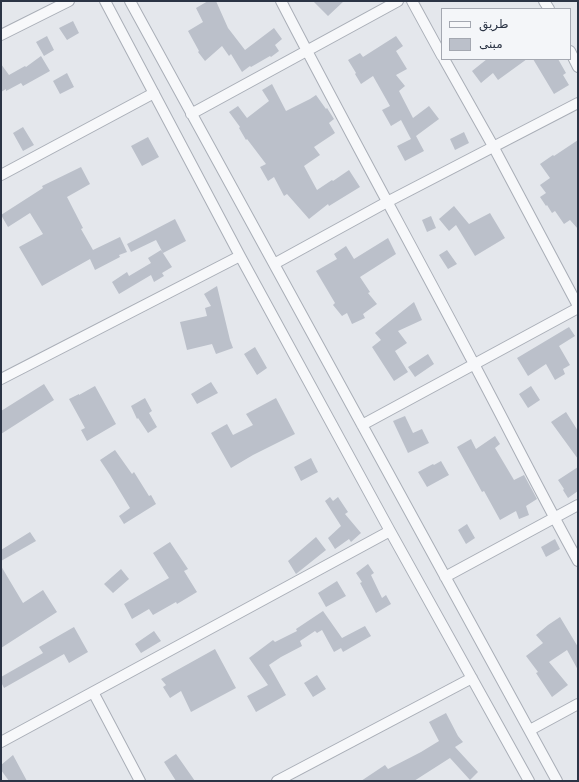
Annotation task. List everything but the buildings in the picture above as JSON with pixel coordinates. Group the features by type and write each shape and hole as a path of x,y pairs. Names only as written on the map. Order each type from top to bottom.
{"street":[{"path":"1,35 68,1"},
{"path":"105,1 240,256 528,781"},
{"path":"130,1 557,781"},
{"path":"281,1 578,561"},
{"path":"191,114 398,1"},
{"path":"412,1 441,54"},
{"path":"571,53 578,67"},
{"path":"362,425 578,307 493,146 445,60"},
{"path":"1,175 154,93"},
{"path":"274,264 387,202 578,103"},
{"path":"1,380 240,256"},
{"path":"445,576 578,505"},
{"path":"1,742 390,531"},
{"path":"277,781 472,678"},
{"path":"93,692 140,781"},
{"path":"530,730 578,704"}]}
